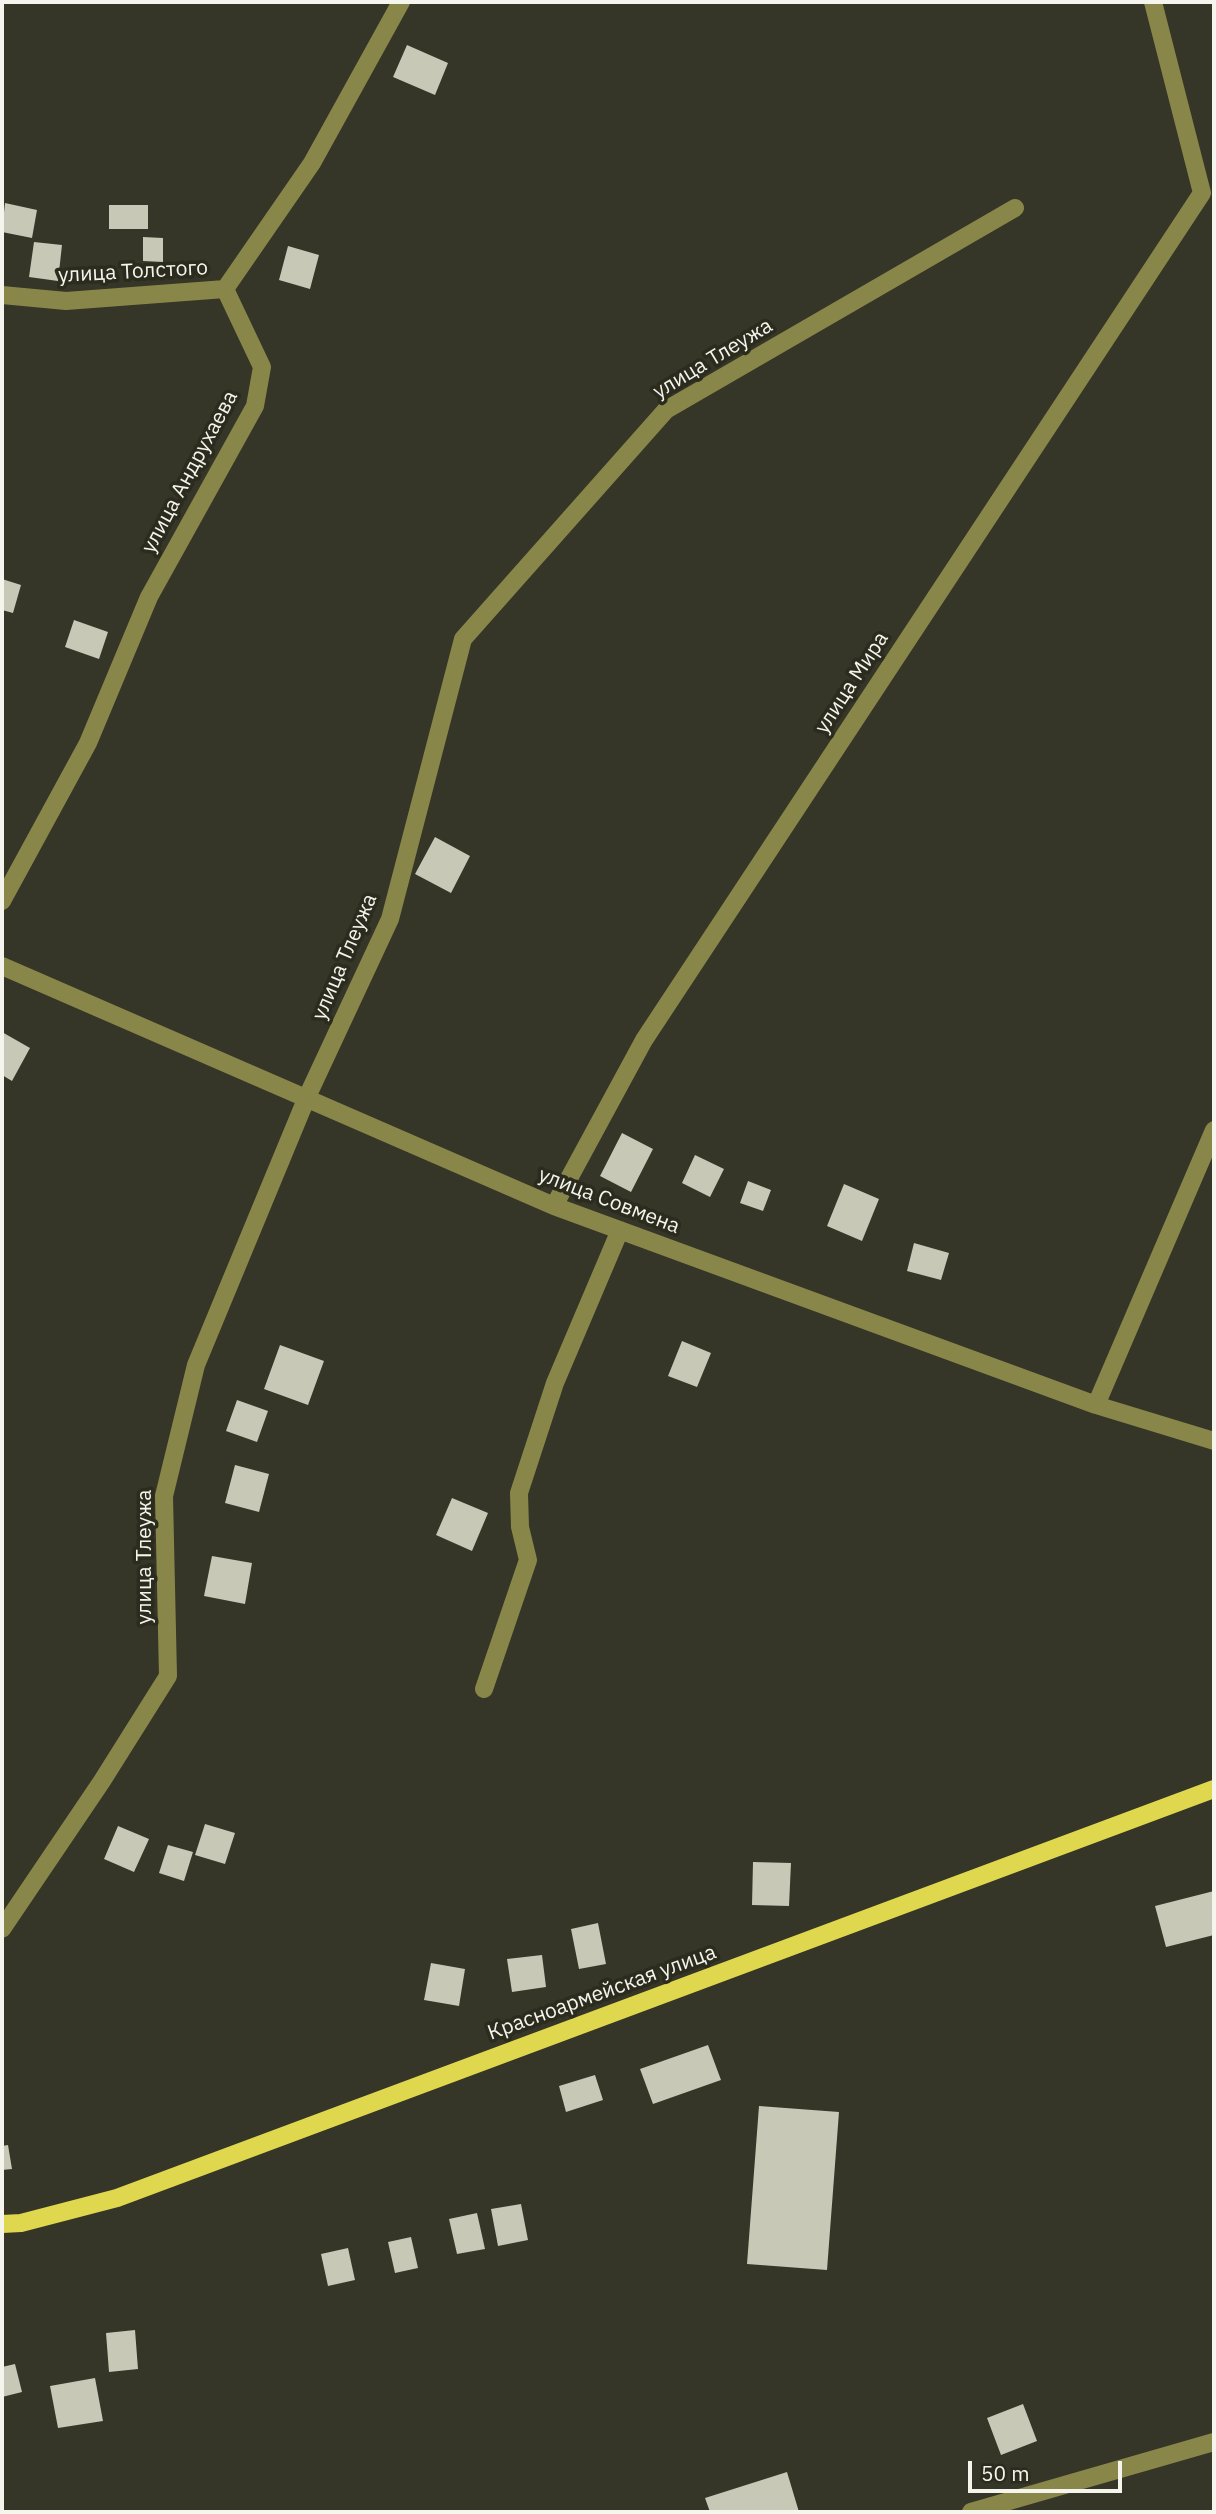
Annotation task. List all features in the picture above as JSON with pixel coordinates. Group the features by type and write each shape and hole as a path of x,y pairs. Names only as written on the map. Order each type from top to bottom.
{"main road":[{"name":"Красноармейская улица","path":"2,2224 21,2223 117,2198 1214,1789"}],"street":[{"path":"225,289 312,163 401,2"},
{"path":"1153,2 1208,197"},
{"name":"улица Мира","path":"554,1206 644,1041 1208,197"},
{"name":"улица Тлеужа","path":"2,1929 102,1781 168,1676 164,1496 197,1365 307,1097 390,919 463,639 666,410 1015,208"},
{"name":"улица Толстого","path":"2,295 66,301 225,289"},
{"name":"улица Андрухаева","path":"2,901 88,743 149,597 255,406 262,367 225,289"},
{"name":"улица Совмена","path":"2,966 554,1206 1096,1405 1214,1441"},
{"path":"1096,1405 1214,1130"},
{"path":"484,1689 528,1560 520,1527 519,1493 555,1383 620,1230"},
{"path":"971,2512 1214,2442"}],"building":[{"path":"407,45 448,63 435,95 393,77"},
{"path":"5,203 37,210 32,238 2,232"},
{"path":"109,205 148,205 148,229 109,229"},
{"path":"143,237 163,238 163,262 143,261"},
{"path":"34,242 62,245 58,281 29,277"},
{"path":"288,246 319,255 310,289 279,280"},
{"path":"2,579 21,585 13,613 2,610"},
{"path":"74,620 108,632 99,659 65,647"},
{"path":"435,837 470,856 451,893 415,874"},
{"path":"2,1032 30,1048 12,1081 2,1075"},
{"path":"622,1133 653,1149 631,1192 600,1176"},
{"path":"695,1155 724,1169 710,1197 682,1183"},
{"path":"748,1181 771,1190 763,1211 740,1203"},
{"path":"844,1184 879,1199 862,1241 827,1226"},
{"path":"914,1243 949,1253 941,1280 907,1271"},
{"path":"682,1341 711,1353 697,1387 668,1376"},
{"path":"280,1345 324,1361 308,1405 264,1389"},
{"path":"237,1400 268,1411 257,1442 226,1431"},
{"path":"235,1465 269,1474 259,1512 225,1503"},
{"path":"452,1498 488,1513 472,1551 436,1535"},
{"path":"212,1556 252,1563 245,1604 204,1596"},
{"path":"205,1824 235,1833 225,1864 195,1855"},
{"path":"118,1826 149,1839 134,1872 104,1859"},
{"path":"168,1845 193,1852 184,1881 159,1873"},
{"path":"753,1862 791,1863 789,1906 752,1905"},
{"path":"1214,1891 1214,1935 1166,1947 1155,1906"},
{"path":"598,1923 606,1964 579,1969 571,1929"},
{"path":"542,1955 546,1987 512,1992 507,1959"},
{"path":"431,1963 465,1969 459,2006 424,2000"},
{"path":"708,2045 721,2080 653,2104 640,2069"},
{"path":"595,2075 603,2100 566,2112 559,2086"},
{"path":"759,2106 839,2112 827,2270 747,2264"},
{"path":"8,2145 12,2169 2,2170 2,2146"},
{"path":"521,2204 528,2240 498,2246 491,2209"},
{"path":"477,2213 485,2249 457,2254 449,2219"},
{"path":"411,2237 418,2268 395,2273 388,2242"},
{"path":"348,2248 355,2280 328,2286 321,2254"},
{"path":"135,2330 138,2369 109,2372 106,2333"},
{"path":"15,2364 22,2392 2,2397 2,2367"},
{"path":"95,2378 103,2421 58,2428 50,2386"},
{"path":"1023,2404 1037,2441 1001,2455 987,2418"},
{"path":"787,2472 799,2512 710,2512 705,2498"}]}
